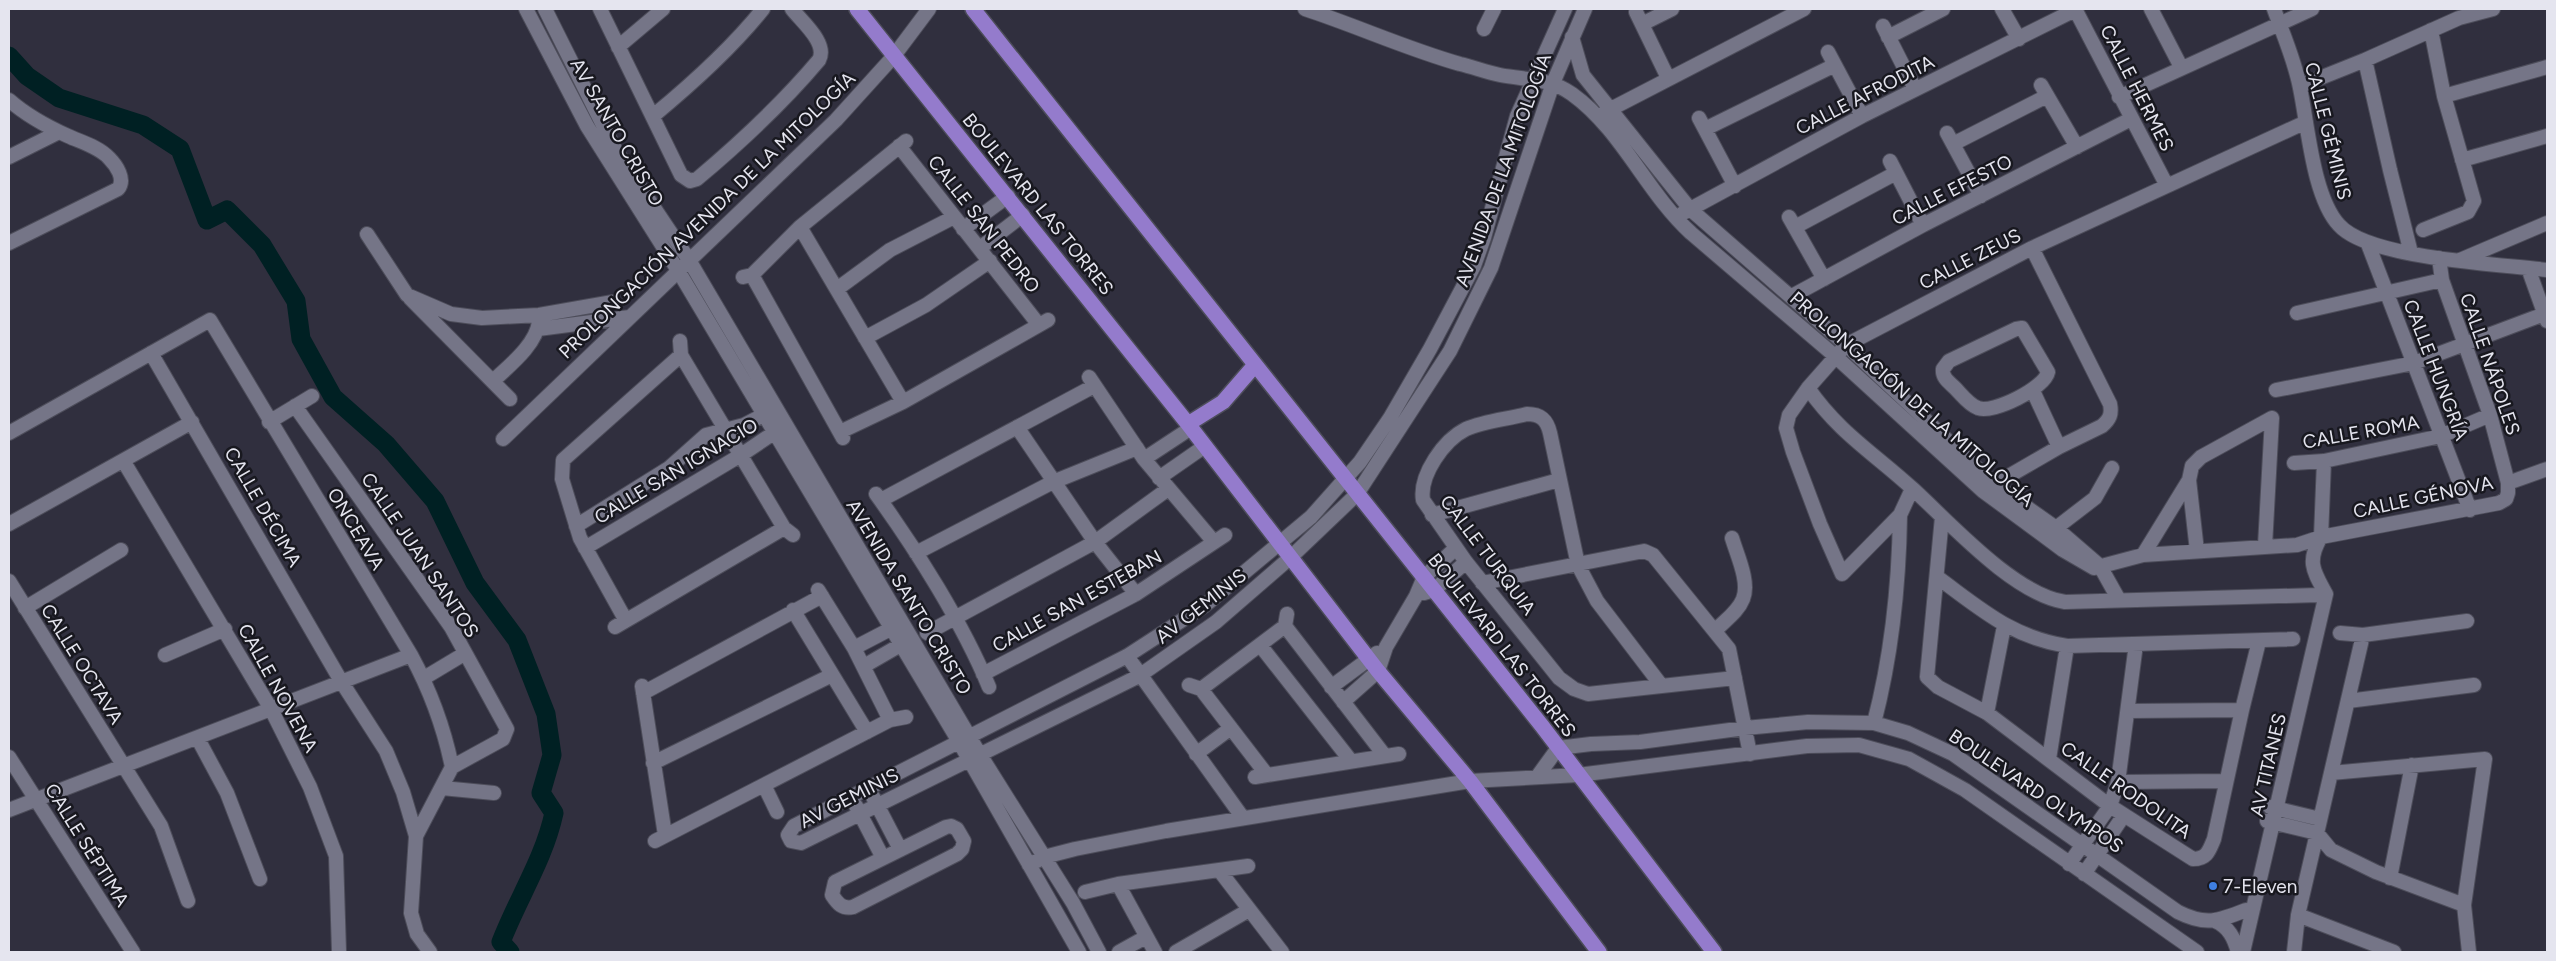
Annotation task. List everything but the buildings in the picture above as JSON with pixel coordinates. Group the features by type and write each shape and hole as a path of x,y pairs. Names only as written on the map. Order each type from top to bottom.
{"main road":[{"name":"BOULEVARD LAS TORRES","path":"857,9 893,57 1008,196 1206,446 1378,671 1470,781 1599,952"},
{"name":"BOULEVARD LAS TORRES","path":"973,9 1542,726 1714,952"},
{"path":"1189,426 1223,402 1255,365"}],"street":[{"name":"AV SANTO CRISTO","path":"526,9 587,126 678,272"},
{"name":"AV SANTO CRISTO","path":"545,9 616,151 689,260"},
{"path":"600,9 681,175 690,181 697,179 739,143 790,94 819,60 822,54 821,46 798,11"},
{"path":"618,47 663,9"},
{"path":"653,116 697,80 746,30 763,9"},
{"name":"PROLONGACIÓN AVENIDA DE LA MITOLOGÍA","path":"502,439 836,120 893,57 928,9"},
{"name":"PROLONGACIÓN DE LA MITOLOGÍA","path":"1305,9 1457,63 1500,75 1534,78 1553,83 1572,94 1598,116 1674,217 1989,487 2074,557 2094,568 2100,566"},
{"path":"1484,30 1494,9"},
{"name":"AVENIDA DE LA MITOLOGÍA","path":"1345,479 1360,462 1390,418 1430,349 1474,266 1484,238 1517,116 1565,9"},
{"name":"AVENIDA DE LA MITOLOGÍA","path":"1357,494 1450,351 1491,268 1553,83 1585,9"},
{"path":"1668,78 1639,18 1672,9"},
{"path":"1772,9 1779,22"},
{"path":"1598,116 1804,9"},
{"path":"1915,89 1886,31 1943,9"},
{"path":"2002,9 2019,39"},
{"name":"CALLE AFRODITA","path":"1674,217 1735,186 1862,116 2019,39 2075,9"},
{"name":"CALLE HERMES","path":"2075,9 2119,97 2166,184"},
{"path":"2151,9 2181,67"},
{"name":"CALLE GÉMINIS","path":"2274,9 2300,86 2306,122 2328,210 2339,226 2351,236 2368,244 2439,258 2547,270"},
{"path":"2119,97 2181,67 2280,25 2312,9"},
{"path":"2300,86 2365,60 2431,30 2458,13 2493,9"},
{"path":"2423,230 2468,212 2474,201 2444,96 2431,30"},
{"name":"PROLONGACIÓN DE LA MITOLOGÍA","path":"1572,37 1583,75 1690,209 1846,345 1989,487 2056,528 2100,566"},
{"path":"1828,52 1862,116"},
{"path":"2365,60 2411,253"},
{"path":"1735,186 1702,123 1835,65"},
{"path":"2444,96 2547,66"},
{"path":"1981,196 1950,139 2044,90 2077,147"},
{"path":"9,100 59,132 98,150 109,158 118,170 121,182 118,189 9,243"},
{"name":"CALLE EFESTO","path":"1792,296 1923,225 2131,119"},
{"name":"CALLE ZEUS","path":"1900,515 1842,574 1820,524 1788,438 1786,428 1789,415 1808,388 1846,345 2032,248 2166,184 2306,122"},
{"path":"9,157 59,132"},
{"path":"2462,160 2547,136"},
{"name":"CALLE SAN PEDRO","path":"902,143 954,218 1044,322 842,435 747,276 800,227 902,143"},
{"path":"1824,279 1792,222 1893,167 1923,225"},
{"path":"963,229 1008,196"},
{"path":"980,248 1023,216"},
{"path":"837,289 890,250 954,218"},
{"path":"2460,260 2547,223"},
{"path":"800,227 903,402"},
{"path":"366,234 407,295 433,324 510,399"},
{"name":"CALLE HUNGRÍA","path":"2368,244 2470,510"},
{"path":"1989,487 2107,422 2111,412 2110,404 2032,248"},
{"name":"CALLE NÁPOLES","path":"2439,258 2442,280 2490,415 2508,483"},
{"name":"AVENIDA SANTO CRISTO","path":"689,260 776,408 780,429"},
{"path":"865,338 926,304 990,261"},
{"path":"2276,390 2414,363 2546,317 2528,268"},
{"name":"AVENIDA SANTO CRISTO","path":"678,272 763,414 780,429 963,738 1073,903 1099,952"},
{"path":"2297,313 2388,294 2442,280"},
{"path":"407,295 451,314 482,318 539,322 630,317"},
{"path":"493,381 528,344 539,322 613,302"},
{"name":"ONCEAVA","path":"151,353 210,320 269,422 424,678 448,749 452,767"},
{"path":"2016,328 2022,328 2048,372 2045,381 2033,390 1998,406 1986,409 1978,408 1943,376 1943,369 1949,361 2016,328"},
{"path":"681,348 726,431 789,532 620,623 576,526 562,479 563,460 681,348"},
{"path":"9,433 151,353"},
{"name":"CALLE DÉCIMA","path":"151,353 342,681 386,752 403,792 416,836"},
{"path":"739,374 751,366"},
{"name":"CALLE SAN ESTEBAN","path":"1092,382 1140,453 1164,483 1219,539 1136,594 986,680 916,553 878,497 1017,427 1092,382"},
{"path":"1808,388 1838,426 1912,489 1988,558 2039,594 2051,600 2065,602 2320,591 2312,568 2315,546 2321,537 2324,461"},
{"path":"2033,390 2059,447"},
{"path":"269,422 312,396"},
{"name":"CALLE JUAN SANTOS","path":"295,406 451,627 464,654 507,729 503,739 452,767"},
{"name":"CALLE SAN IGNACIO","path":"576,526 669,468 706,435 717,431 726,431 776,408"},
{"name":"CALLE TURQUIA","path":"1527,414 1536,414 1544,419 1548,425 1578,565 1597,601 1661,685 1588,694 1574,689 1559,678 1482,583 1423,500 1421,489 1425,478 1448,444 1466,430 1527,414"},
{"name":"CALLE ROMA","path":"2294,463 2324,461 2441,436 2490,415"},
{"path":"2197,551 2189,480 2192,466 2201,457 2272,418 2265,546"},
{"path":"9,524 124,462 192,422"},
{"path":"916,553 1053,482 1140,453 1189,426"},
{"path":"1017,427 1053,482 1136,594"},
{"name":"CALLE SAN IGNACIO","path":"585,548 741,455 780,429"},
{"path":"927,633 1096,542 1206,446"},
{"name":"CALLE NOVENA","path":"124,462 271,709 310,787 336,856 339,952"},
{"path":"2056,528 2095,498 2112,468"},
{"name":"CALLE GÉNOVA","path":"2100,566 2143,555 2265,546 2297,546 2321,537 2470,510 2499,503 2506,499 2508,483 2547,469"},
{"name":"AV GEMINIS","path":"1345,479 1311,517 1204,606 1127,656 963,738 794,826 789,831 789,838 795,844 801,843 1139,676 1216,622 1291,557 1357,494"},
{"path":"1432,515 1559,480"},
{"path":"2143,555 2189,480"},
{"path":"1874,723 1894,629 1900,572 1900,515 1912,489"},
{"name":"CALLE RODOLITA","path":"1942,517 1927,677 1938,687 1987,713 2110,806 2193,859 2200,859 2206,856 2214,838 2225,782 2259,641"},
{"path":"1715,631 1738,609 1744,598 1743,578 1732,538"},
{"path":"1343,702 1378,671 1386,648 1416,596 1424,577 1456,548"},
{"path":"25,608 121,550"},
{"path":"1482,583 1644,551 1653,555 1729,649 1750,754"},
{"path":"1416,596 1434,590 1466,562"},
{"path":"2100,566 2118,600"},
{"path":"1937,577 2004,626 2034,639 2067,646 2293,639"},
{"name":"CALLE OCTAVA","path":"9,581 166,836 188,901"},
{"name":"AV TITANES","path":"2237,949 2272,815 2320,591"},
{"path":"890,720 864,666 820,592 793,610 643,690 653,763 660,838 890,720 906,717"},
{"path":"793,610 867,732"},
{"path":"1385,756 1331,687 1286,620 1260,645 1195,687 1231,728 1261,776 1399,754"},
{"path":"2340,633 2364,635 2467,621"},
{"path":"854,648 897,626"},
{"path":"1987,713 2004,626"},
{"path":"165,656 225,629"},
{"path":"2294,952 2298,915 2364,635"},
{"path":"864,666 906,642"},
{"path":"2070,864 2110,806 2118,782 2136,644"},
{"path":"1260,645 1351,761"},
{"path":"2049,759 2067,646"},
{"path":"1331,687 1368,658 1386,648"},
{"path":"424,678 464,654"},
{"path":"9,810 37,801 411,655"},
{"path":"1127,656 1139,676 1243,818"},
{"path":"653,763 832,675"},
{"path":"1661,685 1736,678"},
{"path":"2348,701 2474,686"},
{"path":"2128,711 2242,710"},
{"name":"BOULEVARD OLYMPOS","path":"1558,748 1591,744 1640,742 1808,722 1874,723 1930,742 1973,768 2178,912 2200,921 2215,921 2246,910"},
{"path":"1196,754 1231,728"},
{"path":"198,738 227,793 260,879"},
{"name":"BOULEVARD OLYMPOS","path":"1029,865 1044,858 1166,831 1470,781 1578,775 1807,746 1859,745 1909,759 1965,790 2197,952"},
{"path":"1537,777 1558,748"},
{"name":"AVENIDA SANTO CRISTO","path":"974,756 1029,865 1079,952"},
{"name":"CALLE SÉPTIMA","path":"9,758 133,952"},
{"path":"2331,773 2485,759 2464,905 2469,952"},
{"path":"2390,878 2412,765"},
{"path":"430,952 417,934 411,913 416,836 452,767"},
{"path":"1965,790 1973,768"},
{"path":"2118,782 2225,782"},
{"path":"764,785 777,812"},
{"path":"868,787 900,849"},
{"path":"442,788 494,792"},
{"path":"851,796 883,858"},
{"path":"2084,874 2124,815"},
{"path":"2272,815 2320,819"},
{"path":"2272,815 2317,833 2331,850 2390,878 2464,905"},
{"name":"AV TITANES","path":"2237,949 2272,815"},
{"path":"946,826 957,829 964,841 962,849 957,854 853,907 848,908 837,904 832,895 835,882 883,858 946,826"},
{"path":"1085,892 1118,884 1248,866"},
{"path":"1219,870 1282,952"},
{"path":"1118,884 1155,952"},
{"path":"1176,952 1249,910"},
{"path":"2166,931 2178,912"},
{"path":"2298,915 2394,952"},
{"path":"2215,921 2225,926 2237,949"},
{"path":"1119,952 1146,937"}],"waterway":[{"path":"9,56 27,76 59,98 143,125 180,149 207,220 227,210 262,245 296,301 301,339 333,397 386,444 435,501 475,583 517,640 546,714 552,755 541,793 554,813 544,846 501,942 510,952"}],"place":[{"name":"7-Eleven","path":"2213,886"}]}
